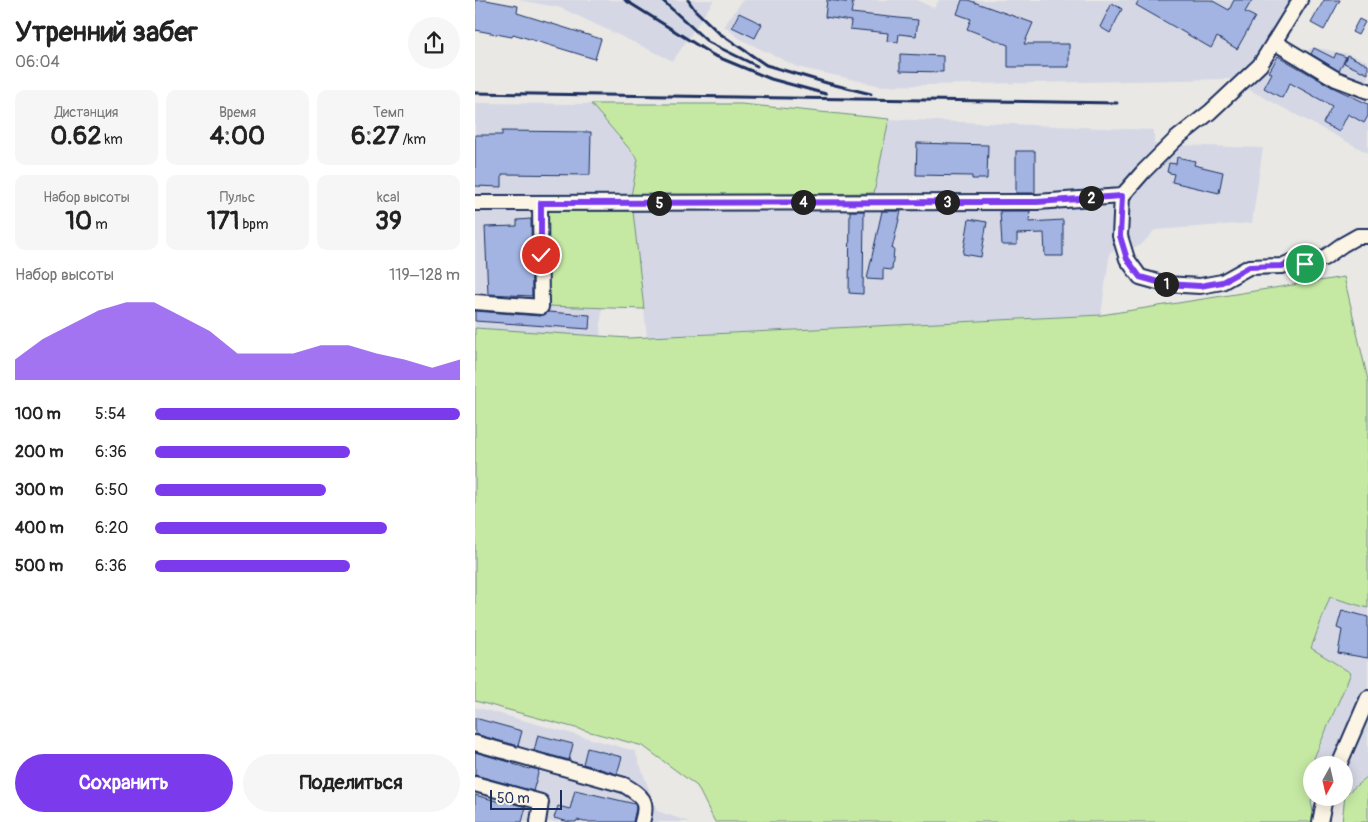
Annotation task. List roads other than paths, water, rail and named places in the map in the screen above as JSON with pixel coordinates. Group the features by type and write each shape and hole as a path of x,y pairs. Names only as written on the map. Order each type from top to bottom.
{"street":[{"path":"1301,0 1260,65 1210,112 1176,139 1122,196 1120,236 1127,259 1140,277 1165,284 1200,286 1222,282 1249,267 1282,266 1291,262 1305,264 1324,258 1358,236 1368,236"},
{"path":"1274,42 1336,79 1368,91"},
{"path":"475,203 1037,202 1122,196"},
{"path":"475,302 541,306 541,203"},
{"path":"1343,756 1368,698"},
{"path":"475,743 624,785 640,795 646,809 642,822"},
{"path":"475,784 541,802 538,822"},
{"path":"1320,822 1323,806"}],"railway":[{"path":"625,0 713,55 771,79 826,94"},
{"path":"662,0 708,42 757,66"},
{"path":"688,0 695,10 719,33 766,65 871,94"},
{"path":"475,93 1117,103"}]}
